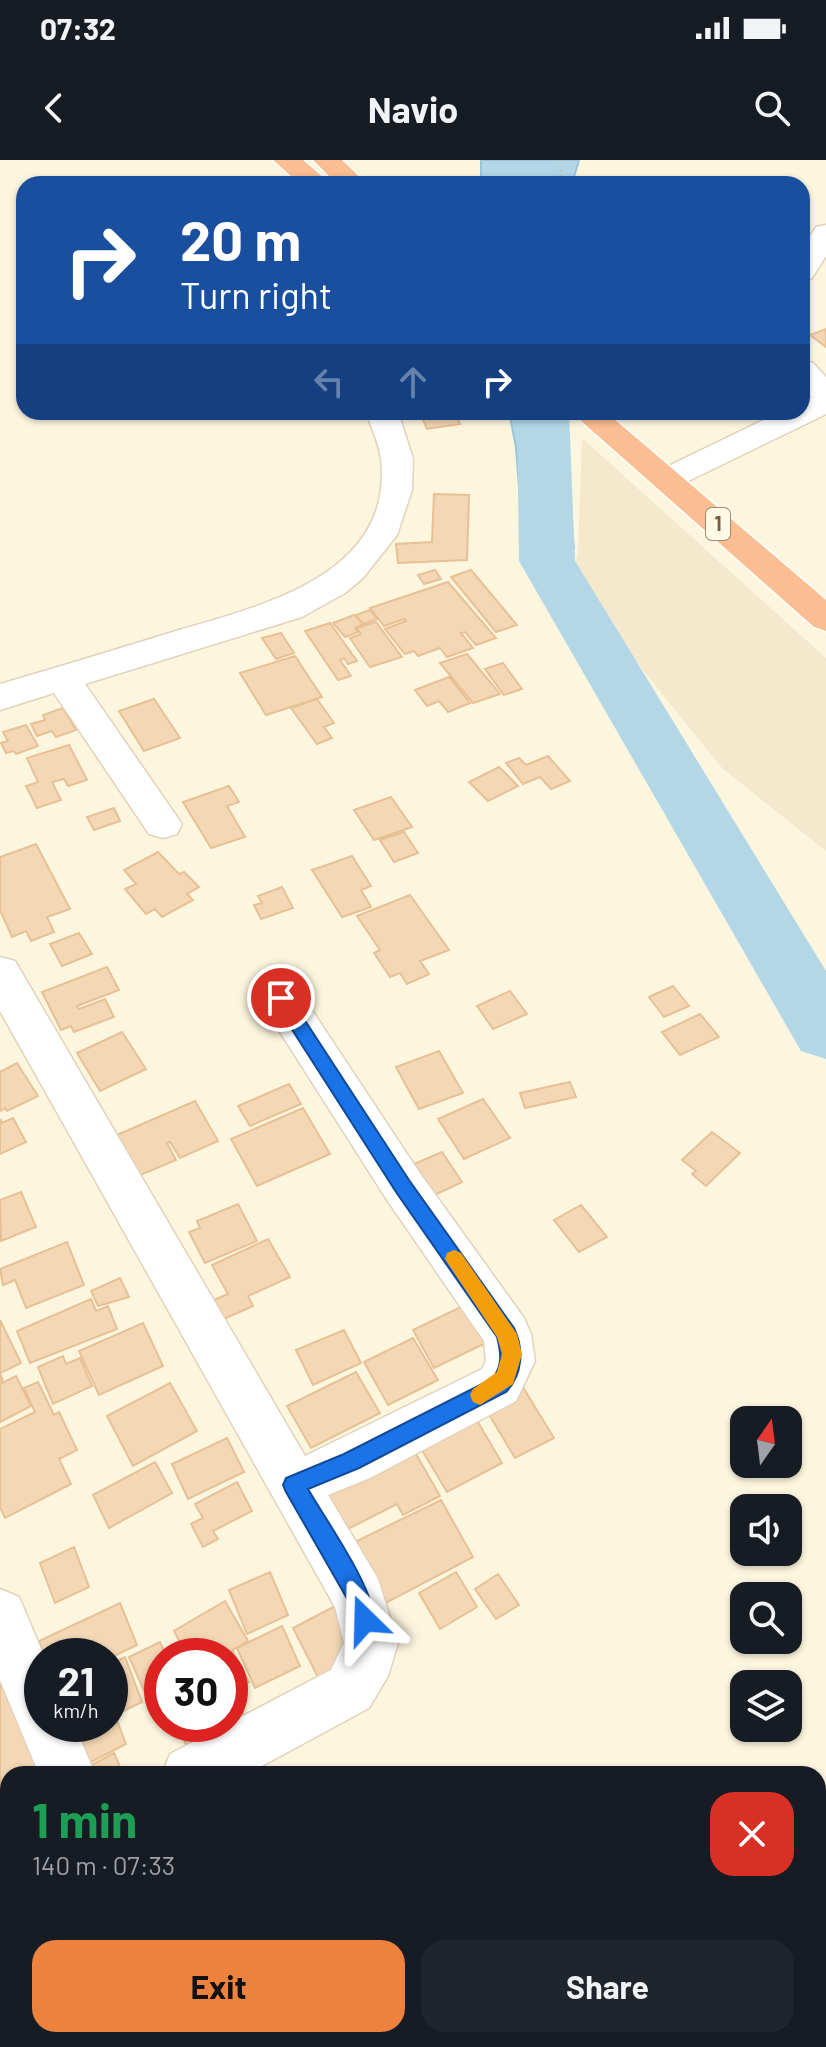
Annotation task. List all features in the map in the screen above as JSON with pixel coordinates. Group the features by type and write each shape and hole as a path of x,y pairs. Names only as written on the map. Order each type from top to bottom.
{"highway":[{"path":"286,160 307,176"},
{"path":"326,160 344,176"},
{"name":"1","path":"607,420 826,592"},
{"name":"1","path":"686,483 826,619"}],"street":[{"path":"810,259 826,233"},
{"path":"810,386 823,413"},
{"path":"0,697 290,609 318,597 367,557 391,514 398,464 384,420"},
{"path":"686,483 809,420"},
{"path":"62,678 163,824"},
{"path":"0,973 359,1598 371,1643 369,1657 350,1689 205,1766"},
{"path":"281,998 403,1186 507,1334 512,1354 506,1378 499,1385 352,1461 293,1485"},
{"path":"0,1616 24,1673"},
{"path":"54,1742 64,1766"}],"shaded area":[{"path":"582,438 826,658 826,851 722,768 571,581 578,552"}],"water":[{"path":"481,160 579,160 574,176 481,176"},
{"path":"511,420 567,420 567,507 574,548 547,561 523,542 516,447"}],"building":[{"path":"826,329 826,347 810,335"},
{"path":"423,420 458,420 460,424 427,429"},
{"path":"434,494 469,495 467,560 398,563 396,544 432,542"},
{"path":"435,570 441,579 424,584 418,575"},
{"path":"471,570 517,625 496,632 451,577"},
{"path":"448,582 496,638 476,645 465,632 461,633 473,648 447,657 440,648 418,656 414,651 405,654 385,629 406,621 384,626 370,608"},
{"path":"370,610 377,619 363,624 356,615"},
{"path":"354,615 363,624 355,628 358,632 345,637 333,623"},
{"path":"376,622 402,657 370,667 350,638 361,634 357,628"},
{"path":"330,623 357,661 348,664 344,658 340,660 351,676 338,680 305,631"},
{"path":"281,633 294,653 276,659 262,638"},
{"path":"467,654 500,694 473,703 440,663"},
{"path":"295,656 322,697 266,715 240,673"},
{"path":"503,663 522,689 504,695 485,669"},
{"path":"449,677 470,703 448,712 439,701 427,706 415,690"},
{"path":"154,699 180,738 144,751 119,711"},
{"path":"317,699 334,723 324,727 332,738 317,744 291,708"},
{"path":"63,708 76,730 56,737 52,731 37,736 31,724 45,720 43,715"},
{"path":"26,725 38,746 16,754 14,751 6,753 1,743 8,741 3,732"},
{"path":"69,745 87,780 68,786 64,779 52,782 61,800 37,808 26,786 38,782 27,758"},
{"path":"548,756 570,781 551,789 540,777 523,784 506,763 519,758 526,765"},
{"path":"499,767 518,786 488,801 469,782"},
{"path":"229,786 239,802 227,806 245,837 211,848 183,802"},
{"path":"391,797 412,827 374,840 354,810"},
{"path":"114,808 120,821 94,830 87,817"},
{"path":"404,832 418,853 394,862 380,840"},
{"path":"36,844 70,909 47,917 54,932 31,941 26,931 12,937 0,910 0,857"},
{"path":"158,852 179,874 184,872 199,887 187,894 193,900 162,917 155,909 146,914 125,889 136,884 124,870"},
{"path":"352,856 371,886 361,890 371,907 342,917 312,870"},
{"path":"282,887 293,908 261,919 254,905 262,903 258,896"},
{"path":"410,895 449,950 420,961 429,974 407,984 400,973 390,977 374,953 380,950 357,916"},
{"path":"79,933 92,954 62,966 50,944"},
{"path":"107,967 119,990 77,1006 79,1009 105,999 114,1017 74,1032 71,1026 61,1030 42,992"},
{"path":"673,986 689,1006 664,1017 649,997"},
{"path":"510,991 527,1014 493,1029 477,1006"},
{"path":"700,1014 719,1037 680,1055 662,1032"},
{"path":"122,1032 146,1069 100,1091 77,1053"},
{"path":"439,1051 463,1093 419,1109 396,1067"},
{"path":"17,1063 38,1096 7,1111 5,1108 0,1111 0,1072"},
{"path":"570,1082 576,1097 525,1108 520,1093"},
{"path":"289,1084 301,1104 250,1126 238,1106"},
{"path":"483,1099 510,1138 464,1159 438,1119"},
{"path":"195,1101 218,1141 180,1158 170,1142 167,1143 176,1160 131,1179 110,1138"},
{"path":"303,1108 330,1154 257,1186 231,1139"},
{"path":"13,1118 26,1142 0,1154 0,1119 2,1123"},
{"path":"712,1132 740,1153 706,1186 692,1174 696,1171 682,1160"},
{"path":"442,1152 462,1182 424,1200 405,1168"},
{"path":"21,1192 36,1227 1,1241 0,1200"},
{"path":"238,1204 257,1241 205,1263 189,1232 200,1228 197,1221"},
{"path":"581,1205 607,1237 579,1252 554,1220"},
{"path":"268,1239 290,1277 248,1296 253,1306 224,1319 214,1300 228,1294 212,1265"},
{"path":"67,1242 84,1285 26,1308 15,1280 3,1285 0,1269"},
{"path":"120,1278 129,1297 98,1306 91,1291"},
{"path":"91,1299 96,1311 108,1306 117,1329 30,1363 17,1331"},
{"path":"467,1304 490,1341 434,1368 413,1330"},
{"path":"0,1320 21,1363 0,1373"},
{"path":"143,1323 163,1366 99,1395 79,1351"},
{"path":"344,1330 361,1363 313,1385 296,1350"},
{"path":"413,1338 438,1380 388,1405 364,1362"},
{"path":"63,1356 66,1364 80,1358 92,1386 53,1404 38,1367"},
{"path":"356,1372 380,1413 311,1448 287,1406"},
{"path":"16,1376 31,1406 0,1422 0,1384"},
{"path":"38,1382 54,1415 59,1412 77,1450 59,1459 71,1484 5,1518 0,1507 0,1429 35,1412 24,1388"},
{"path":"170,1383 197,1431 133,1466 107,1416"},
{"path":"521,1384 554,1438 515,1458 482,1403"},
{"path":"472,1412 502,1463 447,1492 416,1440"},
{"path":"227,1438 244,1472 188,1499 172,1464"},
{"path":"412,1447 440,1496 403,1515 397,1504 340,1533 314,1483"},
{"path":"155,1462 172,1493 109,1528 93,1495"},
{"path":"237,1482 252,1511 213,1531 218,1539 203,1547 191,1524 203,1518 195,1504"},
{"path":"441,1500 473,1557 382,1605 351,1544"},
{"path":"74,1547 89,1587 55,1603 40,1563"},
{"path":"270,1572 288,1615 247,1634 229,1590"},
{"path":"456,1572 477,1607 440,1629 419,1593"},
{"path":"498,1574 519,1605 496,1619 475,1589"},
{"path":"225,1601 246,1638 178,1638 174,1631"},
{"path":"120,1603 137,1645 128,1649 128,1638 45,1638"},
{"path":"335,1606 355,1645 338,1655 344,1667 319,1679 293,1628"},
{"path":"282,1626 300,1666 255,1688 248,1672 248,1643"},
{"path":"144,1650 144,1690 129,1657"},
{"path":"0,1654 24,1710 24,1742 37,1742 48,1766 0,1766"},
{"path":"128,1665 142,1702 128,1709"},
{"path":"82,1742 125,1742 126,1744 89,1763"},
{"path":"185,1742 213,1742 218,1751 196,1765"},
{"path":"114,1753 120,1766 90,1766"}],"waterway":[{"path":"543,420 547,561 826,1031"}],"slow traffic":[{"path":"454,1259 507,1334 512,1354 506,1378 480,1395"}],"route":[{"path":"281,998 403,1186 507,1334 512,1354 506,1378 499,1385 352,1461 293,1485 359,1598 365,1620"}]}
